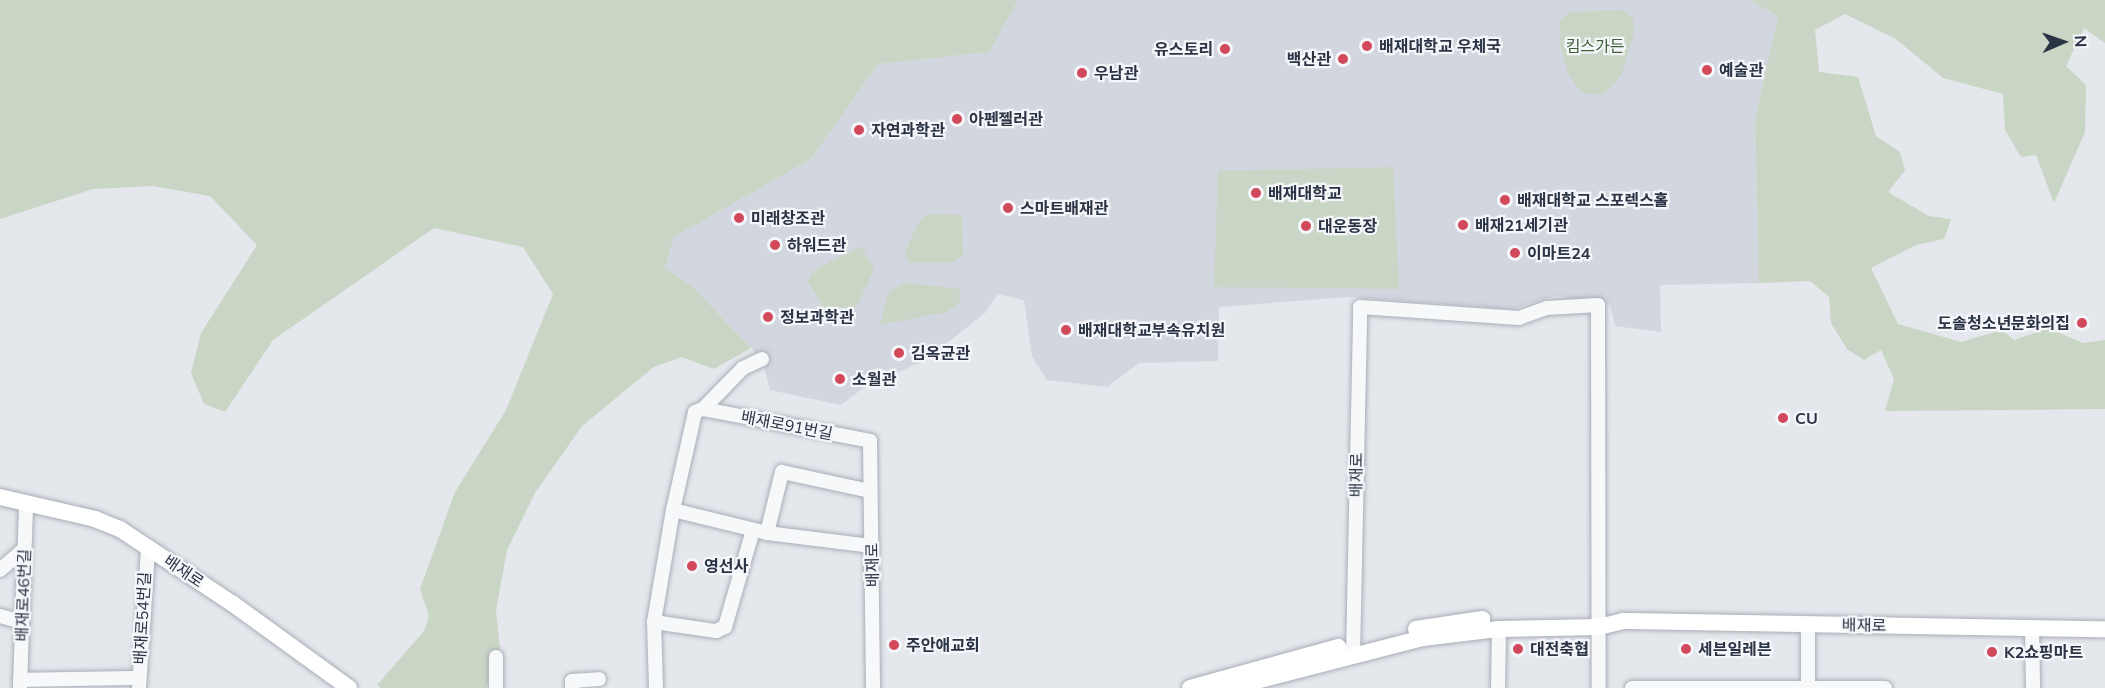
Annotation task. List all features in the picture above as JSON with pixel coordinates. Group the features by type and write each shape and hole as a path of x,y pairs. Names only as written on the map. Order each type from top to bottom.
{"main road":[{"name":"배재로","path":"0,497 104,522 148,548 349,688"},
{"name":"배재로","path":"1442,629 1498,629 1599,621"},
{"name":"배재로","path":"1190,688 1442,629 1623,621 2105,629"},
{"name":"배재로","path":"1229,688 1248,676"}],"street":[{"name":"배재로","path":"1352,649 1360,307 1508,319 1547,308 1598,305 1599,621"},
{"path":"656,688 654,622 673,510 695,412 704,409 743,368 762,359"},
{"name":"배재로91번길","path":"704,409 870,441"},
{"name":"배재로","path":"870,441 873,688"},
{"path":"767,533 782,472 870,491"},
{"name":"배재로46번길","path":"20,684 26,502"},
{"path":"673,510 767,533 872,546"},
{"path":"654,622 716,631 725,627 753,530"},
{"name":"배재로54번길","path":"20,684 139,683 148,548"},
{"path":"1,568 24,549"},
{"path":"0,616 22,622"},
{"path":"1599,621 1599,688"},
{"path":"1808,624 1808,688"},
{"path":"2032,628 2032,688"},
{"path":"1498,629 1498,688"},
{"path":"496,657 496,688"},
{"path":"572,688 572,681 599,680"},
{"path":"1632,688 1886,688"}],"shaded area":[{"name":"배재대학교","path":"1018,0 1751,0 1778,17 1755,119 1759,283 1660,285 1661,332 1615,326 1610,305 1555,296 1513,309 1348,297 1219,307 1218,361 1139,363 1107,387 1047,380 1032,357 1024,300 998,294 985,313 924,361 866,386 841,405 770,390 762,359 694,288 665,268 674,237 811,159 878,64 988,52"}],"green space":[{"path":"0,0 1018,0 989,52 878,64 811,159 674,237 665,268 694,288 751,348 714,369 682,357 654,367 582,426 535,493 507,550 496,611 500,649 486,688 381,688 377,685 424,631 429,616 420,589 455,492 506,410 553,294 523,247 434,228 273,340 225,412 204,404 191,373 201,333 257,245 210,196 153,186 93,189 0,219"},
{"path":"1751,0 2105,0 2105,43 2084,28 2066,66 2086,85 2085,132 2054,203 2036,155 2021,157 2005,130 2003,94 1943,78 1896,39 1845,14 1815,30 1819,72 1858,77 1876,136 1900,152 1905,170 1888,192 1929,216 1951,219 1944,239 1916,245 1871,268 1898,324 1961,342 2002,330 2014,340 2048,328 2083,343 2105,340 2105,409 1885,411 1894,379 1881,350 1864,360 1847,349 1831,323 1829,297 1810,281 1759,283 1755,119 1778,17"},
{"name":"킴스가든","path":"1624,10 1633,19 1634,33 1621,76 1604,94 1587,94 1578,89 1568,72 1560,44 1560,21 1571,12"},
{"name":"대운동장","path":"1393,167 1399,289 1214,287 1218,171"},
{"path":"927,214 962,215 963,256 951,263 910,263 905,254 917,225"},
{"path":"861,246 874,269 856,308 823,307 808,281 813,271"},
{"path":"904,283 961,289 959,304 946,312 880,325 889,292"}],"place":[{"name":"배재대학교 우체국","path":"1367,46"},
{"name":"유스토리","path":"1225,49"},
{"name":"백산관","path":"1343,59"},
{"name":"예술관","path":"1707,70"},
{"name":"우남관","path":"1082,73"},
{"name":"아펜젤러관","path":"957,119"},
{"name":"자연과학관","path":"859,130"},
{"name":"배재대학교","path":"1256,193"},
{"name":"배재대학교 스포렉스홀","path":"1505,200"},
{"name":"스마트배재관","path":"1008,208"},
{"name":"미래창조관","path":"739,218"},
{"name":"배재21세기관","path":"1463,225"},
{"name":"대운동장","path":"1306,226"},
{"name":"하워드관","path":"775,245"},
{"name":"이마트24","path":"1515,253"},
{"name":"정보과학관","path":"768,317"},
{"name":"도솔청소년문화의집","path":"2082,323"},
{"name":"배재대학교부속유치원","path":"1066,330"},
{"name":"김옥균관","path":"899,353"},
{"name":"소월관","path":"840,379"},
{"name":"CU","path":"1783,418"},
{"name":"영선사","path":"692,566"},
{"name":"주안애교회","path":"894,645"},
{"name":"대전축협","path":"1518,649"},
{"name":"세븐일레븐","path":"1686,649"},
{"name":"K2쇼핑마트","path":"1992,652"}]}
